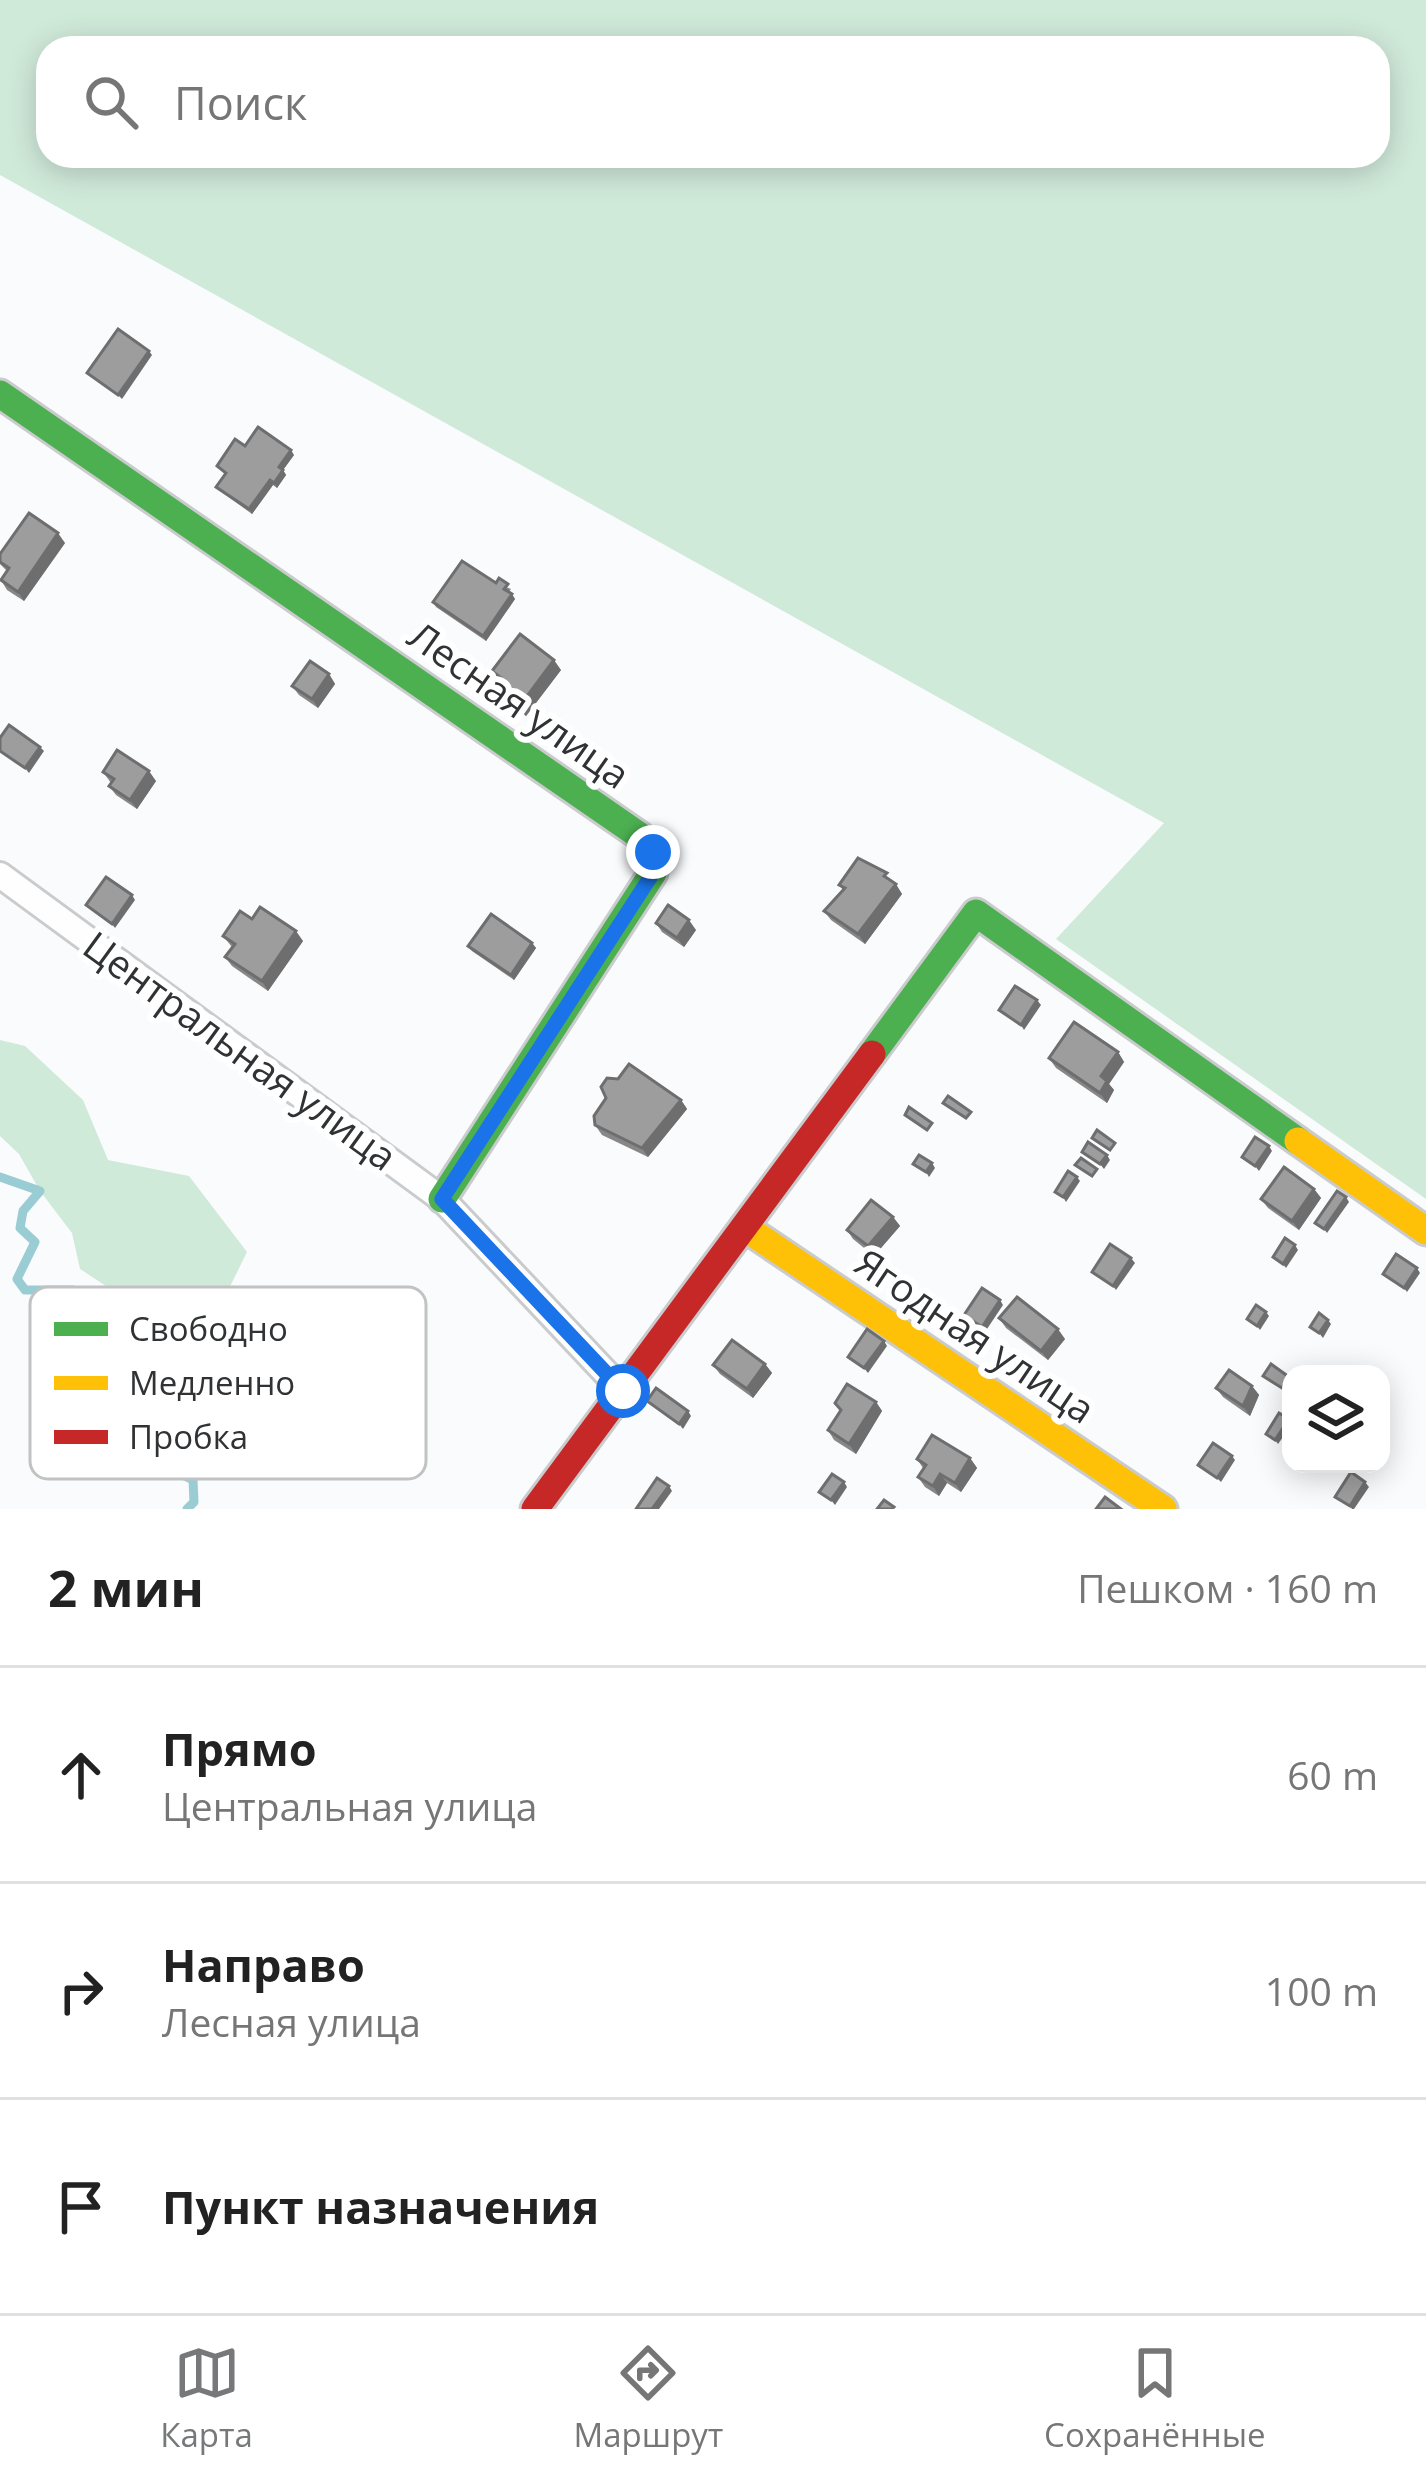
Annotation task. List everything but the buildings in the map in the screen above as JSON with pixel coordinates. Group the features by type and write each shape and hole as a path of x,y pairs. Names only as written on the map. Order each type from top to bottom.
{"street":[{"name":"Лесная улица","path":"0,394 640,836 653,852 653,873 442,1199"},
{"name":"Центральная улица","path":"0,875 442,1199 623,1391"},
{"path":"536,1509 976,913 1426,1231"},
{"name":"Ягодная улица","path":"744,1227 1163,1509"}],"green space":[{"path":"0,0 1426,0 1426,1199 1056,939 1164,823 0,175"},
{"path":"0,1040 25,1046 83,1100 108,1160 189,1176 247,1252 230,1287 107,1287 80,1269 72,1233 19,1154 0,1136"}],"waterway":[{"path":"0,1177 40,1191 23,1211 20,1228 35,1242 17,1279 30,1290"},
{"path":"187,1509 194,1502 191,1479"}],"traffic: fast":[{"path":"0,394 640,836 653,852 653,873 442,1199"},
{"path":"872,1054 976,913 1298,1141"}],"traffic: slow":[{"path":"1298,1141 1426,1231"},
{"path":"744,1227 1163,1509"}],"traffic: jam":[{"path":"535,1509 872,1054"}],"route":[{"path":"623,1391 442,1199 653,873 653,852"}]}
